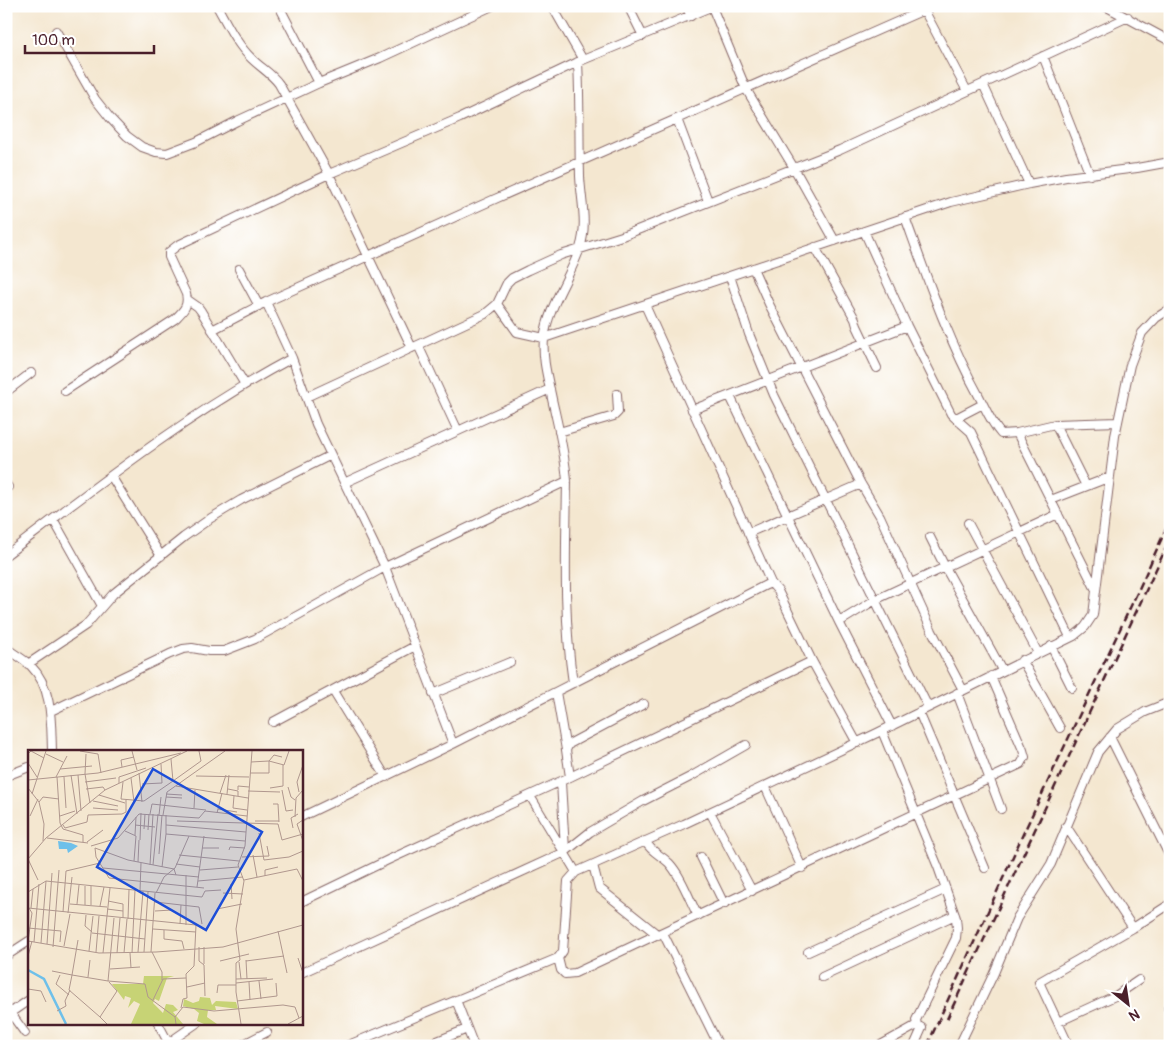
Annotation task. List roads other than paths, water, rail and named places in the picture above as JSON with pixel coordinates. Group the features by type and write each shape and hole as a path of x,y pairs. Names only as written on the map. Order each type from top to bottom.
{"street":[{"path":"217,6 242,47 252,59 274,77 286,98 329,174 368,256 458,431"},
{"path":"279,6 318,83"},
{"path":"56,30 95,99 110,118 127,136 142,147 167,154 177,151 318,83 397,51 492,6"},
{"path":"552,6 581,61 580,161 584,212 580,247 554,305 544,338 544,357 565,460 567,481 566,613 568,652 573,683"},
{"path":"628,6 643,36"},
{"path":"686,6 691,16"},
{"path":"244,384 198,306 188,300 169,257 169,252 172,249 329,174 460,118 581,61 712,6 746,88 835,240"},
{"path":"212,330 263,304 368,256 933,6"},
{"path":"1105,6 1169,40"},
{"path":"924,10 966,91"},
{"path":"306,397 485,314 497,304 507,283 512,278 561,255 580,247 622,236 877,134 1128,17"},
{"path":"1043,56 1090,174"},
{"path":"983,84 1029,184"},
{"path":"677,119 708,201"},
{"path":"497,304 517,332 544,338 951,202 1029,184 1170,162"},
{"path":"904,217 958,355 1001,434 1017,433 1055,424 1118,422"},
{"path":"864,231 907,326 948,409 971,432 1018,533 1070,637"},
{"path":"815,247 855,319 877,368"},
{"path":"753,268 769,304 861,484 880,516 911,583 960,691 1000,809"},
{"path":"239,269 263,304 292,358 306,397 331,455 384,567 453,744"},
{"path":"730,276 749,334 768,381 928,707"},
{"path":"65,391 175,318 186,308 188,300"},
{"path":"645,305 771,584 778,591 812,661 857,743"},
{"path":"346,1046 558,958 563,951 568,881 576,872 645,842 857,743 1070,637 1085,627 1093,615 1118,422 1130,365 1142,333 1156,318 1170,309"},
{"path":"692,410 907,326"},
{"path":"6,554 135,456 244,384 292,358"},
{"path":"6,392 30,373"},
{"path":"344,483 550,389"},
{"path":"559,432 614,416 618,412 617,394"},
{"path":"730,396 839,622 892,726"},
{"path":"954,417 983,404"},
{"path":"1055,424 1086,486"},
{"path":"1017,433 1096,588"},
{"path":"28,664 86,625 97,615 113,594 204,523 241,500 331,455"},
{"path":"111,476 162,556"},
{"path":"1051,500 1110,477"},
{"path":"50,710 183,649 224,651 255,639 384,567 567,481"},
{"path":"748,533 861,484"},
{"path":"839,622 875,600 1058,514"},
{"path":"53,519 102,606"},
{"path":"968,523 1038,653"},
{"path":"930,537 1002,670"},
{"path":"302,817 453,744 771,584"},
{"path":"273,722 415,646"},
{"path":"1051,646 1072,688"},
{"path":"6,648 28,664 40,677 50,710 52,750"},
{"path":"1022,660 1060,728"},
{"path":"302,902 388,860 570,778 812,661"},
{"path":"433,694 510,662"},
{"path":"558,958 564,974 570,974 661,934 1021,764 1025,758 991,676"},
{"path":"333,691 386,776"},
{"path":"556,692 570,778"},
{"path":"959,1046 994,973 1017,918 1048,869 1098,752 1118,730 1145,712 1170,702"},
{"path":"566,750 569,744 644,704"},
{"path":"919,712 985,868"},
{"path":"882,730 946,889 958,928 956,938 916,1020 917,1025"},
{"path":"1110,737 1170,857"},
{"path":"302,972 565,852 590,832 746,744"},
{"path":"6,776 28,767"},
{"path":"561,782 565,852"},
{"path":"765,786 802,868"},
{"path":"530,796 576,872"},
{"path":"710,812 752,891"},
{"path":"1066,826 1133,928"},
{"path":"645,842 651,851 670,864 698,916"},
{"path":"701,857 724,904"},
{"path":"593,864 599,888 661,934 719,1046"},
{"path":"808,952 946,889"},
{"path":"1069,1046 1038,982 1133,928 1170,904"},
{"path":"822,977 955,915"},
{"path":"6,956 28,942"},
{"path":"1058,1022 1117,995 1139,980"},
{"path":"25,1033 8,1010 28,1000"},
{"path":"456,1000 474,1046"},
{"path":"158,1024 167,1045 195,1024"},
{"path":"879,1046 917,1025"},
{"path":"914,1046 922,1028 917,1025"},
{"path":"425,1046 467,1029"},
{"path":"240,1046 267,1032"}],"railway":[{"path":"927,1046 1024,832 1170,520"},
{"path":"947,1019 1170,539"}]}
